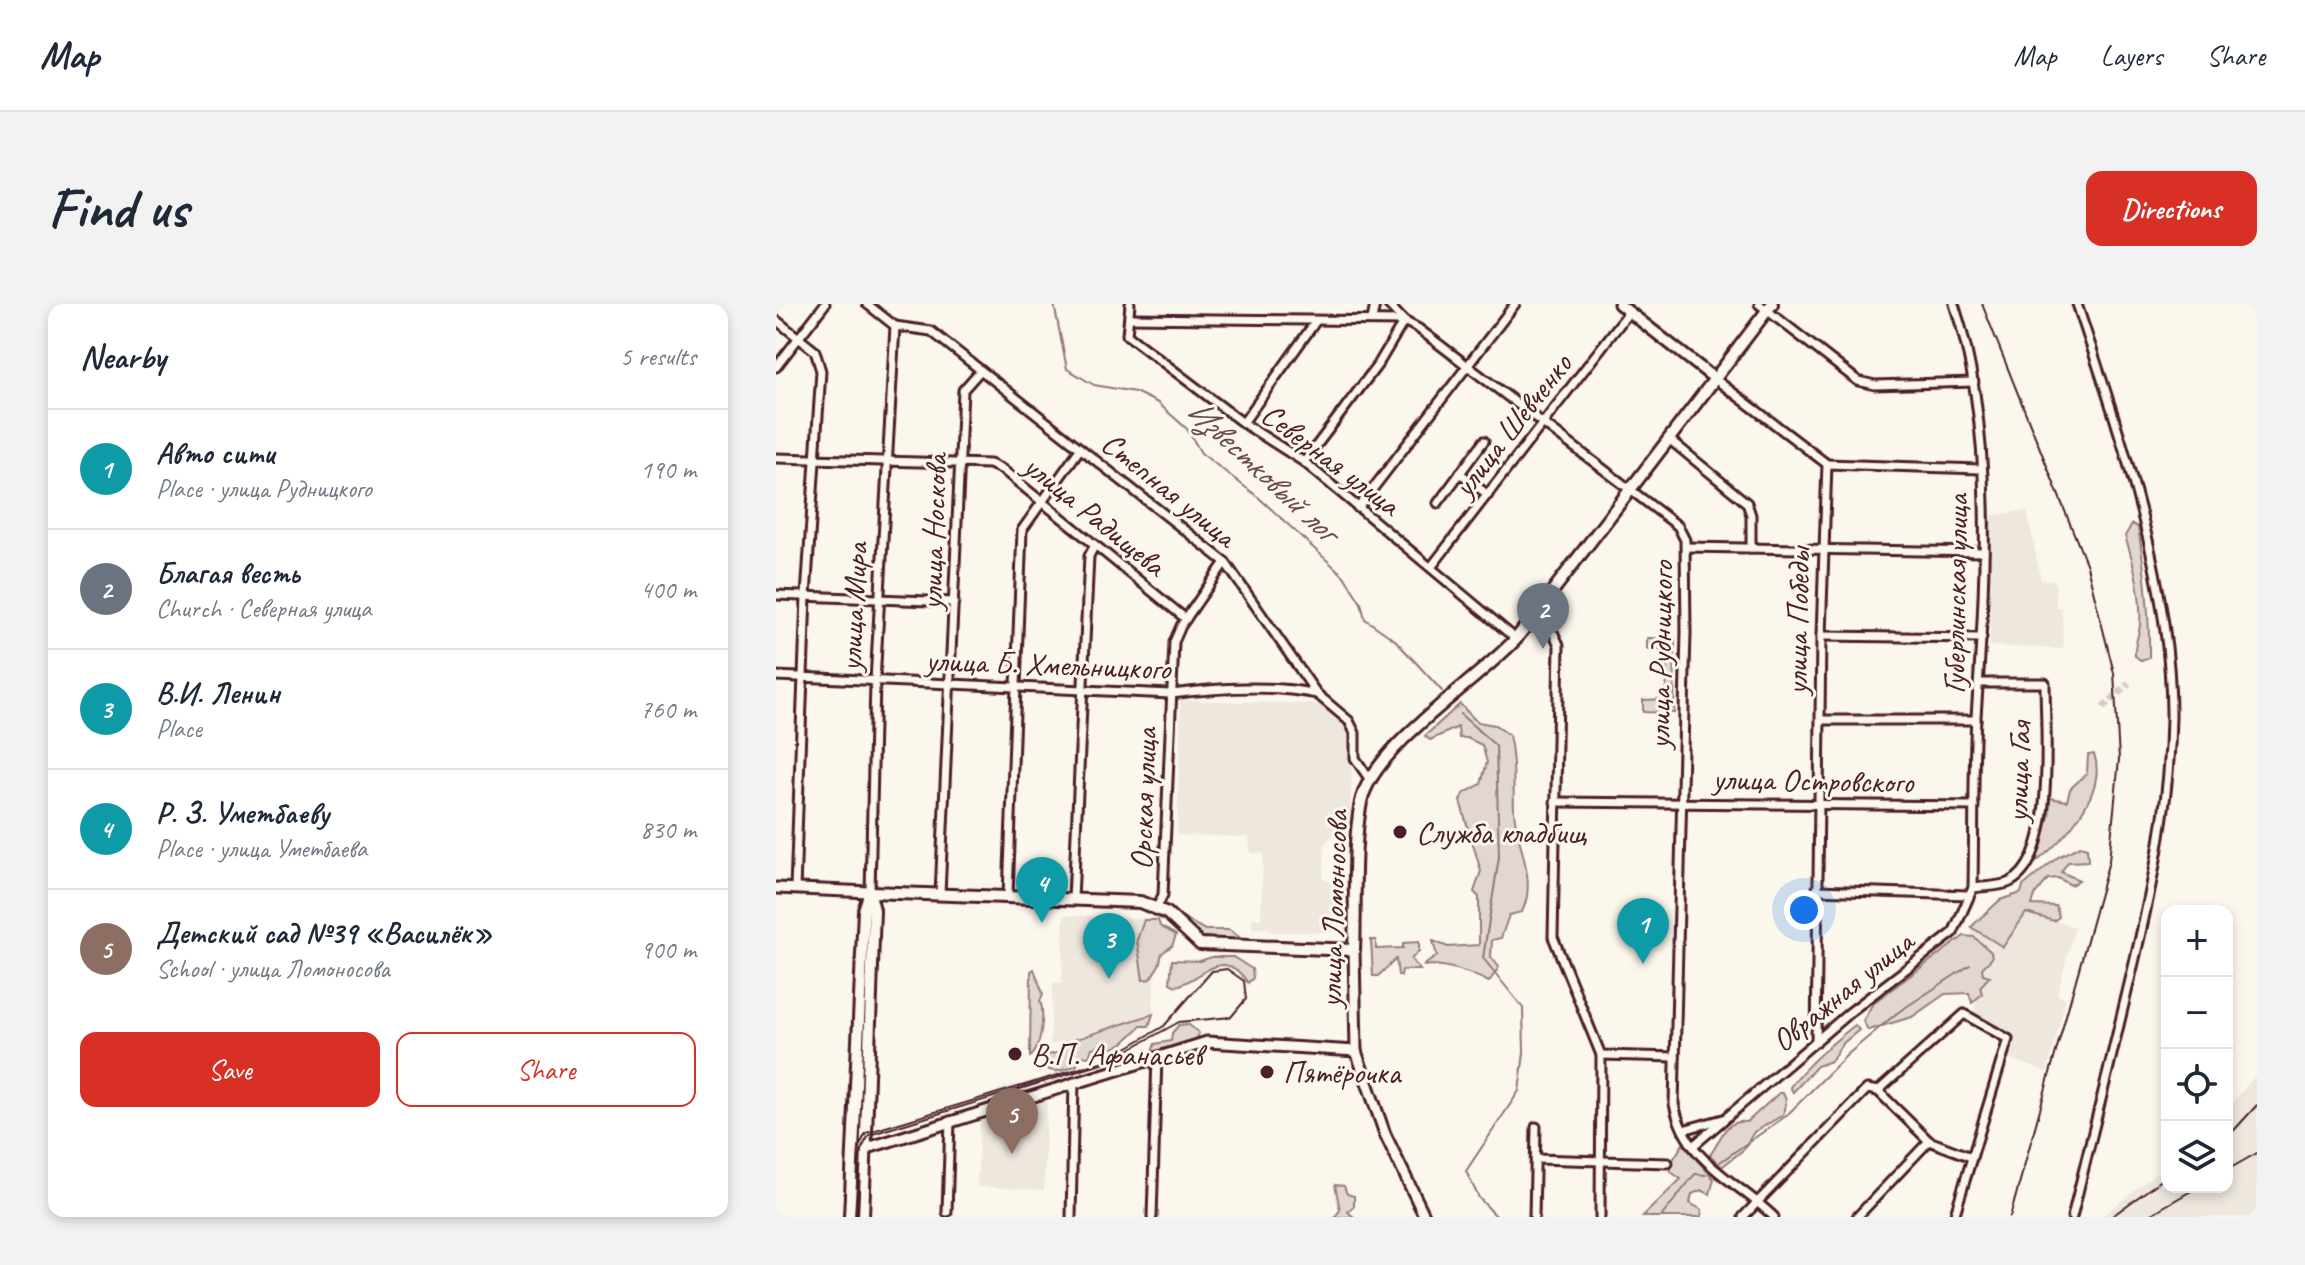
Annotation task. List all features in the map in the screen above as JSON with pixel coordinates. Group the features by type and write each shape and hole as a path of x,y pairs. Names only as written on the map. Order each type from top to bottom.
{"main road":[{"name":"улица Ломоносова","path":"1354,950 1360,813 1370,780 1381,760 1397,743 1491,666 1516,639 1715,379 1766,306"},
{"path":"870,892 1140,902 1157,907 1200,944 1354,950"},
{"name":"улица Мира","path":"863,1217 867,970 864,910 870,892"},
{"name":"улица Мира","path":"850,1217 865,1035"}],"street":[{"path":"776,367 825,304"},
{"name":"Степная улица","path":"867,304 895,326 931,331 1225,562 1317,694 1349,721 1355,733 1355,758 1370,780"},
{"path":"1130,304 1130,318 1404,321 1379,363 1304,462"},
{"path":"1372,320 1375,304"},
{"name":"улица Рудницкого","path":"1388,304 1404,321 1419,329 1466,368 1678,526 1686,547 1674,1104 1683,1130 1709,1167 1757,1200 1774,1217"},
{"path":"1358,508 1515,304"},
{"path":"1619,304 1827,464 1980,469"},
{"name":"Губерлинская улица","path":"1954,304 1966,340 1974,382 1984,552 1971,891"},
{"path":"2072,1217 2153,879 2168,790 2171,716 2167,654 2156,586 2115,420 2077,304"},
{"path":"1766,306 1858,381 1875,385 1974,382"},
{"name":"улица Шевченко","path":"1432,566 1629,312"},
{"name":"Северная улица","path":"1130,318 1127,335 1243,423 1304,462 1516,639"},
{"path":"776,320 815,351 821,371 806,596 795,889"},
{"path":"1243,423 1316,321"},
{"name":"улица Мира","path":"870,892 875,682 895,326"},
{"name":"улица Носкова","path":"940,894 963,390 980,371"},
{"path":"1669,439 1747,503 1751,515 1751,548"},
{"path":"1438,503 1484,441"},
{"path":"1008,896 1022,530 1080,449"},
{"name":"улица Радищева","path":"776,458 990,464 1003,470 1042,500 1186,619"},
{"name":"улица Победы","path":"1816,1042 1816,890 1827,464"},
{"path":"1460,473 1488,495"},
{"path":"1073,899 1089,556 1095,545"},
{"path":"1686,547 1984,552"},
{"name":"Орская улица","path":"1157,907 1163,895 1174,642 1225,562"},
{"path":"776,595 954,602"},
{"path":"1534,616 1554,634 1559,645 1553,937 1601,1055 1600,1217"},
{"path":"1821,636 1982,638"},
{"name":"улица Б. Хмельницкого","path":"776,676 1171,694 1208,689 1298,690 1317,694"},
{"name":"улица Гая","path":"1971,891 2009,883 2019,875 2039,843 2044,818 2045,683 1979,683"},
{"path":"1821,720 1976,720"},
{"name":"улица Островского","path":"1555,802 1974,806"},
{"path":"776,888 870,892"},
{"path":"1816,890 1971,891"},
{"name":"Овражная улица","path":"1693,1146 1816,1042 1953,933 1971,891"},
{"name":"улица Ломоносова","path":"853,1152 1074,1082 1217,1041 1356,1051 1354,950"},
{"path":"1878,1091 1964,1014 2008,1039 1954,1217"},
{"path":"1356,1051 1385,1134 1425,1217"},
{"path":"1601,1055 1675,1057"},
{"path":"1152,1217 1157,1057"},
{"path":"1071,1217 1074,1082"},
{"path":"1743,1217 1867,1089 1878,1091 1929,1141 1971,1157"},
{"name":"Овражная улица","path":"1683,1130 1725,1118"},
{"path":"947,1212 950,1121"},
{"path":"1534,1217 1536,1127"},
{"path":"1857,1217 1929,1141"},
{"path":"1536,1159 1668,1163"}],"shaded area":[{"path":"2027,510 2041,580 2055,580 2056,607 2062,608 2063,649 1990,646 1990,516"},
{"path":"2132,524 2138,527 2148,608 2149,657 2142,661 2135,656 2140,603 2125,536"},
{"path":"1647,638 1675,639 1674,713 1643,712 1643,700 1666,699 1667,650 1647,649"},
{"path":"1181,700 1323,704 1353,734 1350,824 1344,824 1325,843 1323,879 1350,889 1349,932 1270,932 1269,928 1252,928 1252,919 1261,919 1263,853 1250,853 1249,837 1177,835"},
{"path":"1460,704 1477,722 1495,725 1509,735 1514,811 1527,874 1528,887 1522,912 1509,915 1501,938 1492,940 1491,957 1499,967 1489,982 1447,967 1423,966 1437,956 1433,941 1448,947 1479,945 1479,897 1474,892 1481,871 1460,801 1463,794 1481,784 1487,762 1482,745 1459,738 1458,727 1430,740 1425,736"},
{"path":"2094,754 2097,769 2089,800 2058,843 2034,864 2049,816 2050,798 2067,801 2070,789 2087,773 2088,755"},
{"path":"2080,846 2087,848 2088,861 2068,862 2061,872 2079,880 2071,885 2058,878 2048,879 2035,895 2032,905 2056,906 2059,917 2054,921 2026,913 2003,947 1971,927 2000,900 2021,893 2023,886 2058,857"},
{"path":"2026,912 2075,927 2057,995 2066,998 2047,1072 2008,1058 2014,1036 1972,1016 1975,1009 1971,927 2003,947"},
{"path":"1064,915 1156,919 1153,1014 1050,1045 1053,983 1062,983"},
{"path":"1183,918 1205,930 1229,930 1239,937 1219,940 1197,935"},
{"path":"1144,920 1158,920 1160,926 1176,935 1172,946 1162,953 1150,979 1143,980 1137,940"},
{"path":"1964,936 1974,937 1991,952 1992,958 1982,968 1983,974 1990,976 1980,987 1982,994 1972,1003 1969,993 1945,994 1912,1017 1868,1030 1863,1021 1873,1003"},
{"path":"1371,940 1376,940 1376,949 1403,948 1403,943 1419,942 1419,951 1411,959 1420,970 1402,970 1401,976 1398,975 1396,959 1378,976 1373,976"},
{"path":"1212,957 1233,957 1252,969 1253,978 1248,983 1229,966 1220,965 1186,983 1176,986 1170,983 1172,960 1200,961"},
{"path":"1034,969 1043,994 1040,1001 1042,1022 1037,1047 1030,1057 1031,971"},
{"path":"1153,1014 1149,1026 1141,1026 1123,1043 1102,1054 1098,1046 1092,1048 1089,1057 1080,1056 1077,1065 1069,1068 1056,1071 1044,1066 1046,1055 1063,1052 1061,1044"},
{"path":"1188,1024 1199,1033 1196,1041 1152,1052 1155,1044 1171,1041 1172,1033 1179,1025"},
{"path":"1855,1025 1859,1030 1842,1044 1831,1061 1817,1066 1793,1092 1790,1087 1805,1069"},
{"path":"2257,1074 2257,1217 2101,1217 2161,1169 2161,1193 2233,1193 2233,1102"},
{"path":"1779,1093 1783,1093 1786,1100 1783,1115 1754,1132 1743,1150 1722,1167 1710,1155 1727,1128 1747,1122"},
{"path":"1047,1100 1044,1190 977,1187 980,1121"},
{"path":"1683,1144 1714,1179 1710,1194 1701,1190 1692,1194 1690,1203 1702,1210 1701,1217 1642,1217 1681,1179 1671,1172 1671,1163"},
{"path":"1335,1185 1344,1186 1347,1194 1354,1196 1354,1206 1348,1212 1354,1217 1335,1217 1340,1210"}],"waterway":[{"name":"Известковый лог","path":"1054,304 1067,369 1094,385 1135,392 1158,403 1187,429 1201,453 1258,497 1344,576 1361,603 1365,619 1395,640 1442,691"},
{"name":"Известковый лог","path":"1460,714 1496,746 1499,857 1483,958 1523,1008 1524,1053 1519,1091 1466,1171 1479,1198 1497,1217"},
{"path":"1720,1162 1786,1116 1848,1054 1897,1013 1970,965"},
{"path":"1661,1217 1695,1174 1706,1175"}],"tunnel":[{"path":"2103,708 2129,683"}],"tram line":[{"path":"855,1217 859,1147 866,1133 1104,1061 1164,1026 1212,971 1227,969 1244,981 1246,999 1231,1017 1179,1022 1105,1063 869,1135 861,1150 858,1217"}],"railway":[{"path":"1982,304 2087,566 2114,673 2119,759 2109,861 2010,1217"},
{"path":"2233,1131 2257,1105"},
{"path":"2233,1167 2257,1153"},
{"path":"2111,1217 2161,1180"},
{"path":"2146,1217 2188,1193"}],"place":[{"name":"Благая весть","path":"1543,649"},
{"name":"Служба кладбищ","path":"1400,832"},
{"name":"Р. З. Уметбаеву","path":"1042,923"},
{"name":"Авто сити","path":"1643,964"},
{"name":"В.И. Ленин","path":"1109,979"},
{"name":"В.П. Афанасьев","path":"1015,1054"},
{"name":"Пятёрочка","path":"1267,1072"},
{"name":"Детский сад №39 «Василёк»","path":"1012,1154"}]}
